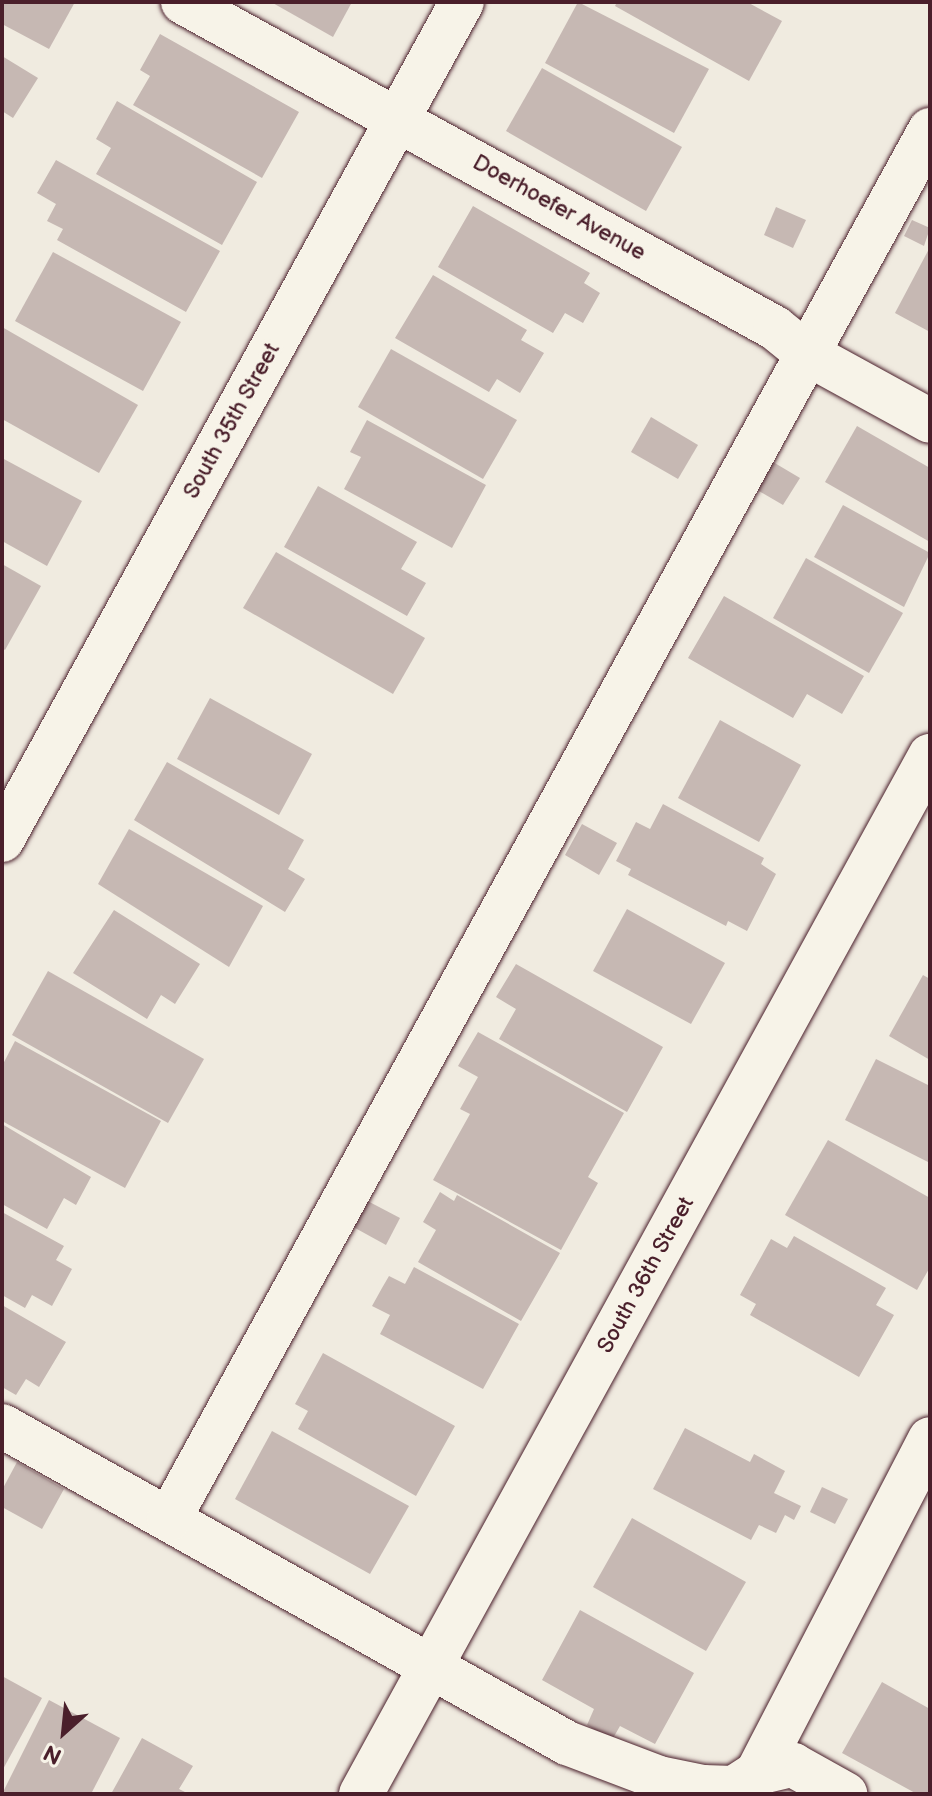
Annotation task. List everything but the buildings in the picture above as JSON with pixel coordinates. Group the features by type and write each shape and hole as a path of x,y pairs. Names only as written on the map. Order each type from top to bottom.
{"street":[{"name":"Doerhoefer Avenue","path":"183,2 775,328 806,353 930,421"},
{"name":"South 35th Street","path":"2,840 462,2"},
{"path":"169,1519 930,130"},
{"name":"South 36th Street","path":"361,1794 930,756"},
{"path":"2,1426 567,1743 659,1778 734,1788 757,1773 793,1765 845,1794"},
{"path":"757,1773 930,1439"}]}
